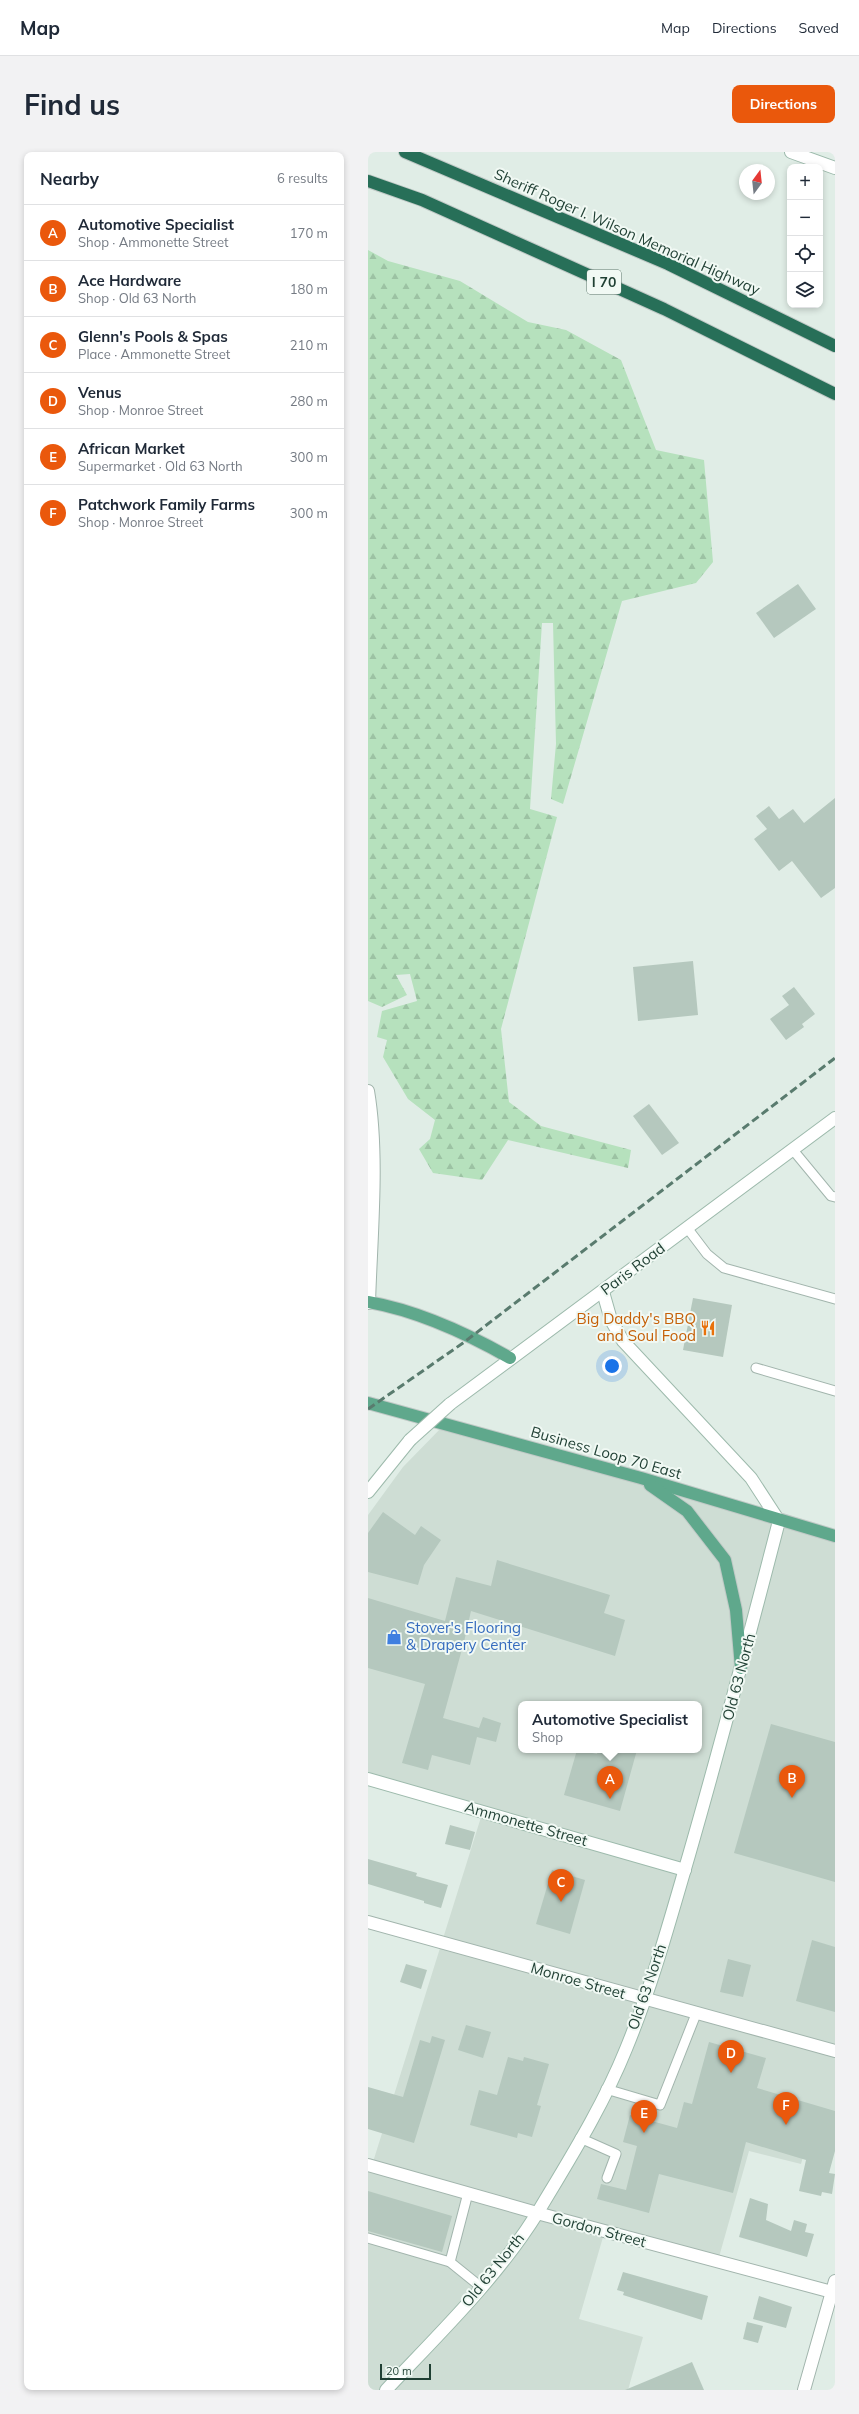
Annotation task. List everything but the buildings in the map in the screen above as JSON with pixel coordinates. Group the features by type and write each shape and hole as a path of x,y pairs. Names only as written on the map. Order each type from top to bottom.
{"highway":[{"name":"Sheriff Roger I. Wilson Memorial Highway","path":"405,152 668,264 835,346"},
{"name":"I 70","path":"368,181 422,200 664,308 835,394"}],"main road":[{"path":"791,152 835,168"},
{"path":"368,1091 371,1109 373,1192 369,1302 410,1312 458,1331 510,1358"},
{"name":"Paris Road","path":"368,1492 410,1440 450,1404 510,1358 688,1229 835,1118"},
{"path":"603,1292 611,1320 622,1341 751,1478 779,1521"},
{"name":"Business Loop 70 East","path":"368,1403 641,1478 779,1521 835,1536"},
{"path":"641,1478 686,1511 725,1560 736,1610 741,1668"},
{"name":"Old 63 North","path":"386,2390 481,2287 537,2213 580,2138 624,2052 645,2000 685,1870 741,1668 779,1521"},
{"name":"Ammonette Street","path":"368,1779 685,1870"},
{"name":"Monroe Street","path":"368,1922 645,2000 835,2051"},
{"name":"Gordon Street","path":"368,2165 537,2213 833,2287"},
{"path":"804,2390 833,2287"}],"lane":[{"path":"793,1150 831,1196 835,1197"},
{"path":"688,1229 707,1254 724,1268 835,1300"},
{"path":"756,1368 835,1391"},
{"path":"606,2089 660,2105 696,2014"},
{"path":"580,2138 616,2154 607,2178"},
{"path":"450,2262 468,2194"},
{"path":"368,2238 450,2262 481,2287"}],"shaded area":[{"path":"442,1427 835,1538 835,2138 810,2131 801,2164 749,2151 719,2257 606,2227 579,2319 643,2337 628,2390 368,2390 368,2161 373,2162 482,1814 368,1784 368,1515 403,1467"}],"green space":[{"path":"368,250 388,261 460,281 528,322 566,330 621,360 656,450 704,460 713,562 696,583 622,601 563,804 551,799 556,744 553,623 542,623 530,809 557,817 501,1029 509,1102 541,1126 631,1150 628,1168 508,1140 482,1180 433,1173 419,1149 430,1139 435,1120 408,1099 383,1057 387,1040 377,1037 382,1011 417,1001 410,974 396,975 407,995 382,1007 368,1001"}],"railway":[{"path":"368,1409 463,1343 835,1058"}],"place":[{"name":"Big Daddy's BBQ and Soul Food","path":"708,1328"},
{"name":"Stover's Flooring & Drapery Center","path":"394,1637"},
{"name":"Ace Hardware","path":"792,1798"},
{"name":"Automotive Specialist","path":"610,1799"},
{"name":"Glenn's Pools & Spas","path":"561,1902"},
{"name":"Venus","path":"731,2073"},
{"name":"Patchwork Family Farms","path":"786,2125"},
{"name":"African Market","path":"644,2133"}]}
